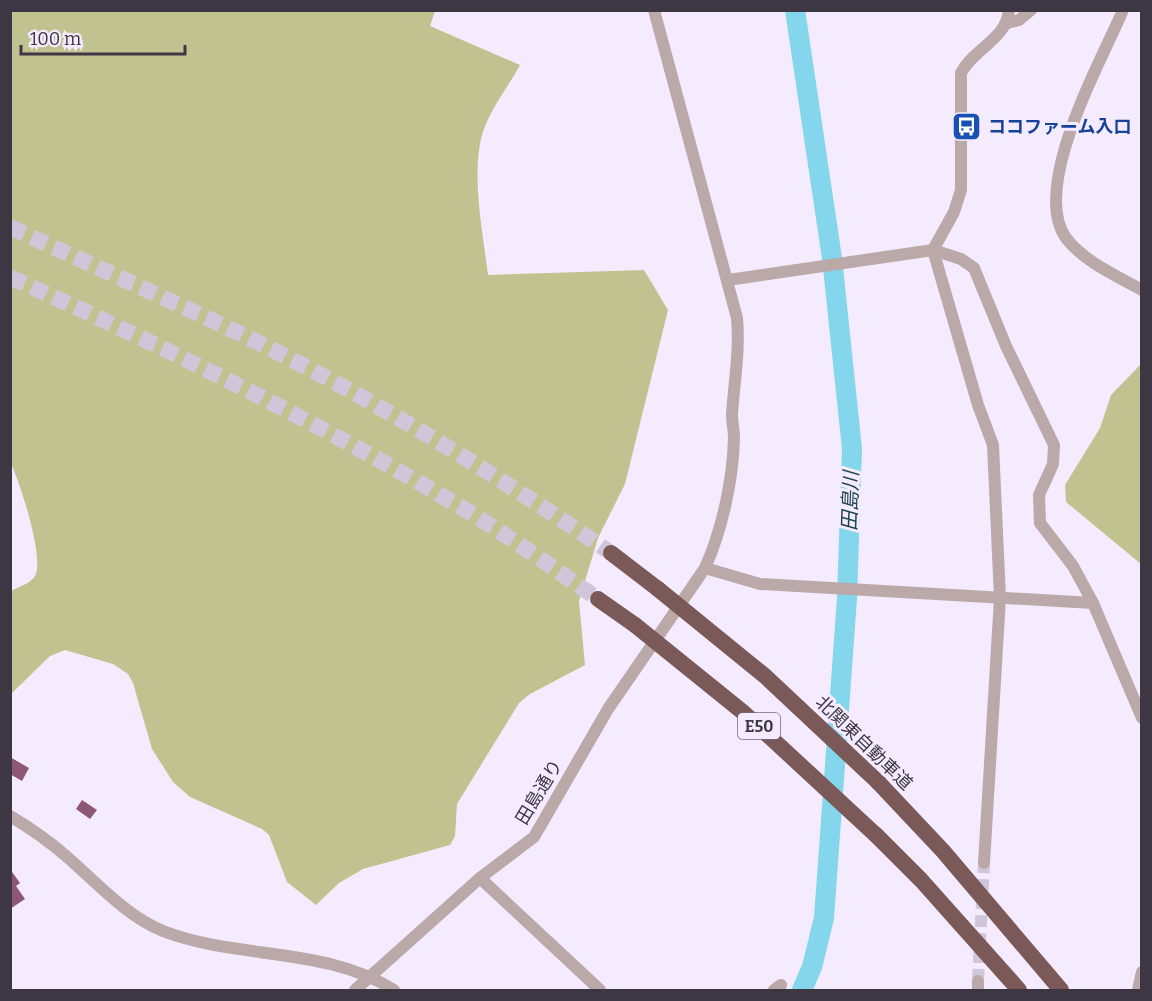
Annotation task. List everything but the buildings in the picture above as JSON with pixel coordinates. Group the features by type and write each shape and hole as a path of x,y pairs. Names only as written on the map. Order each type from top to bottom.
{"highway":[{"name":"北関東自動車道","path":"611,553 765,676 878,782 965,875 1061,990"},
{"name":"E50","path":"598,599 635,625 753,721 876,835 921,880 1018,990"}],"street":[{"name":"田島通り","path":"355,990 480,878 524,847 544,823 608,709 705,568 718,529 734,438 732,417 740,343 737,318 654,10"},
{"path":"984,863 1000,598 993,445 978,405 933,250 954,212 962,190 961,73 965,65 1008,17 1019,20 1031,10"},
{"path":"1123,10 1099,58 1071,132 1056,180 1055,212 1060,227 1076,249 1142,290"},
{"path":"728,280 933,250 974,268 1011,357 1054,445 1053,464 1039,495 1040,523 1073,566 1093,603 1142,718"},
{"path":"705,568 760,584 1093,603"},
{"path":"10,816 63,853 145,921 163,931 204,942 347,967 370,975 394,990"},
{"path":"480,878 600,990"},
{"path":"1138,990 1142,972"}],"green space":[{"path":"11,10 435,11 430,26 520,65 489,117 479,151 479,204 488,275 644,270 668,310 625,484 598,538 579,601 585,665 530,694 519,703 457,804 455,836 450,845 363,869 339,883 316,905 287,882 269,835 262,829 190,797 173,782 152,749 133,683 128,674 113,664 65,650 50,656 11,694 11,591 33,579 37,567 37,553 30,519 10,461"},
{"path":"1141,364 1141,564 1066,502 1065,485 1100,428 1111,395"}],"waterway":[{"name":"田島川","path":"795,10 832,258 852,449 847,598 824,918 812,967 802,990"}],"tunnel":[{"path":"10,227 299,363 436,440 611,553"},
{"path":"10,277 177,355 394,468 524,548 598,599"},
{"path":"978,981 984,863"}],"place":[{"name":"ココファーム入口","path":"967,127"}]}
